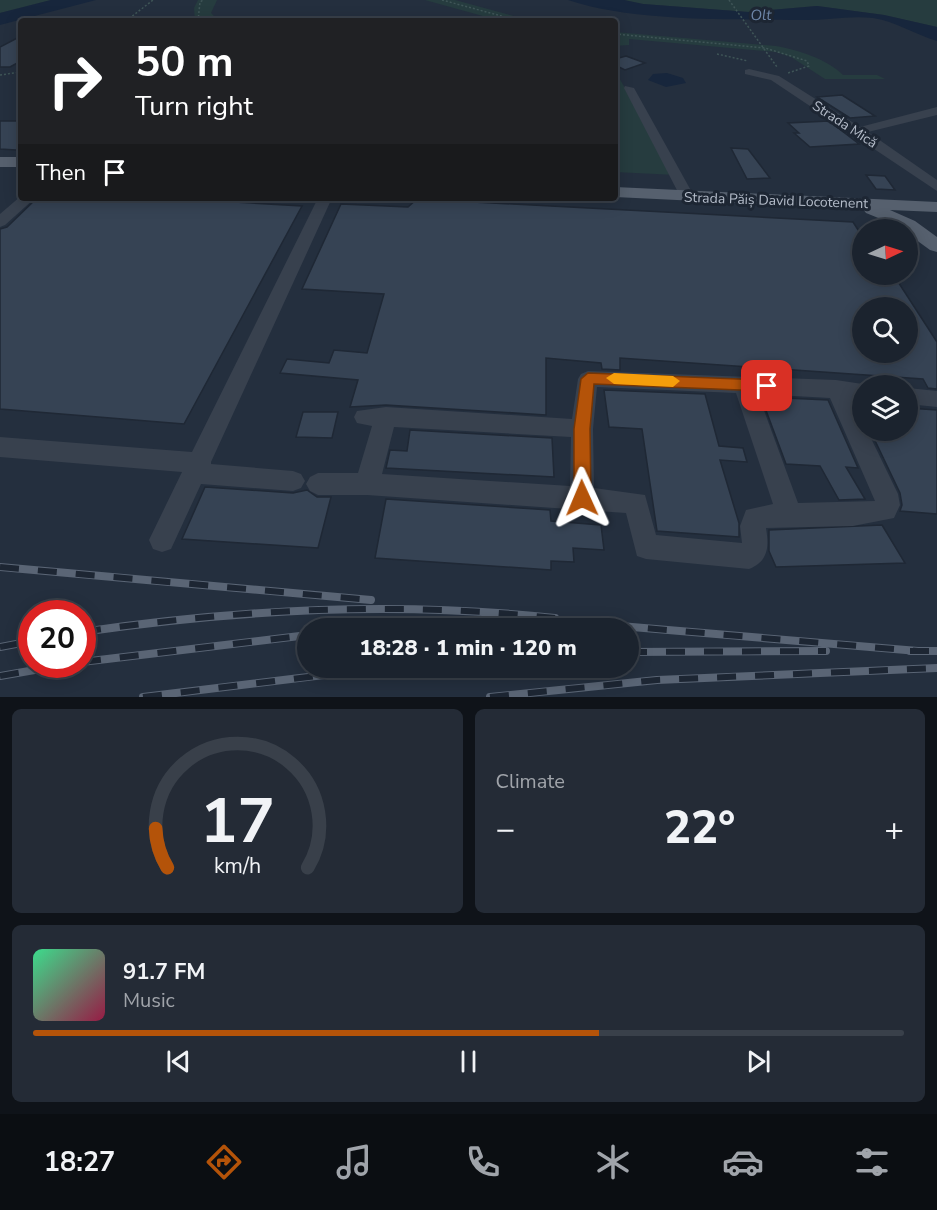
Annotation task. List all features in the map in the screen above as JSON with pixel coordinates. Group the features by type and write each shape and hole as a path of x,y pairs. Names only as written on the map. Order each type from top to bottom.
{"main road":[{"path":"0,162 18,162"},
{"name":"Strada Păiș David Locotenent","path":"618,192 937,207"},
{"path":"852,203 890,215 937,246"},
{"path":"905,205 937,241"}],"street":[{"name":"Strada Mică","path":"749,72 775,78 858,131 937,187"},
{"path":"618,91 630,90 687,196"},
{"path":"858,131 937,111"},
{"path":"0,222 24,201"},
{"path":"162,540 325,201"},
{"path":"582,498 582,429 588,379 852,390"},
{"path":"744,385 789,513"},
{"path":"318,484 367,484 636,503 640,510 643,541 646,547 749,556 756,547 753,526 755,518 789,513 866,515 885,510 888,504 836,388"},
{"path":"918,397 937,399"},
{"path":"367,484 376,417 582,429"},
{"path":"0,447 198,468 293,481"}],"path":[{"path":"130,18 153,0"},
{"path":"198,18 200,2 203,0"},
{"path":"442,0 509,18"},
{"path":"729,0 780,71 775,78"},
{"path":"618,34 765,48 807,61 809,66 775,78"},
{"path":"0,75 18,72"}],"green space":[{"path":"0,0 51,0 0,13"},
{"path":"198,0 217,0 211,13 213,18 195,18 194,8"},
{"path":"425,0 455,0 521,18 490,18"},
{"path":"624,0 937,0 937,27 884,15 817,6 748,12 643,4"},
{"path":"618,32 776,46 812,56 829,64 843,75 877,75 885,79 825,79 791,57 776,52 629,39 629,45 618,46"},
{"path":"618,76 676,175 618,172"}],"water":[{"path":"51,0 96,0 27,18 18,18 18,20 0,25 0,13"},
{"name":"Olt","path":"568,0 624,0 643,4 748,12 817,6 884,15 937,27 937,41 890,22 873,18 809,20 682,18 622,12"},
{"path":"667,73 683,78 686,83 666,87 648,80 653,74"}],"building":[{"path":"18,38 18,63 10,67 0,67 0,47"},
{"path":"626,56 645,63 625,70 618,66 618,58"},
{"path":"842,95 875,116 850,118 817,97"},
{"path":"0,121 18,121 18,148 0,149"},
{"path":"829,121 859,144 810,147 794,133 799,133 788,123"},
{"path":"731,148 748,149 770,178 747,179"},
{"path":"866,175 885,176 895,190 876,189"},
{"path":"34,201 217,201 302,206 184,424 0,409 0,229 7,227"},
{"path":"415,201 455,201 852,222 852,285 900,285 908,297 852,297 852,363 918,363 918,313 937,342 937,389 928,388 923,379 918,379 918,375 865,375 620,358 620,370 602,369 601,363 546,358 546,415 386,405 350,407 358,380 280,373 287,359 329,363 334,350 367,353 384,294 302,289 341,204 408,207"},
{"path":"604,390 705,394 719,446 743,448 747,462 720,460 739,523 739,537 657,531 642,429 609,427"},
{"path":"764,397 828,400 858,468 846,467 865,499 839,500 820,466 786,464 764,405 767,405"},
{"path":"918,409 937,410 937,514 900,511 902,505 900,493 875,441 918,441"},
{"path":"303,412 338,412 332,438 296,437"},
{"path":"410,430 552,438 554,477 386,468 390,450 407,451"},
{"path":"205,487 293,493 307,490 317,497 331,497 318,548 182,539"},
{"path":"386,499 550,510 551,521 601,525 604,550 573,548 574,562 551,561 551,570 375,558"},
{"path":"882,525 905,563 776,567 769,551 769,530"}],"railway":[{"path":"0,567 371,600"},
{"path":"96,630 200,618 318,610 436,610 555,618"},
{"path":"639,628 918,651"},
{"path":"96,660 297,636"},
{"path":"0,647 18,644"},
{"path":"639,652 826,651"},
{"path":"910,651 918,651"},
{"path":"918,651 937,651"},
{"path":"490,697 657,680 937,668"},
{"path":"0,676 18,673"},
{"path":"143,697 300,678"}],"slow traffic":[{"path":"614,378 673,381"}],"route":[{"path":"582,498 582,429 588,379 598,377 767,386"}]}
